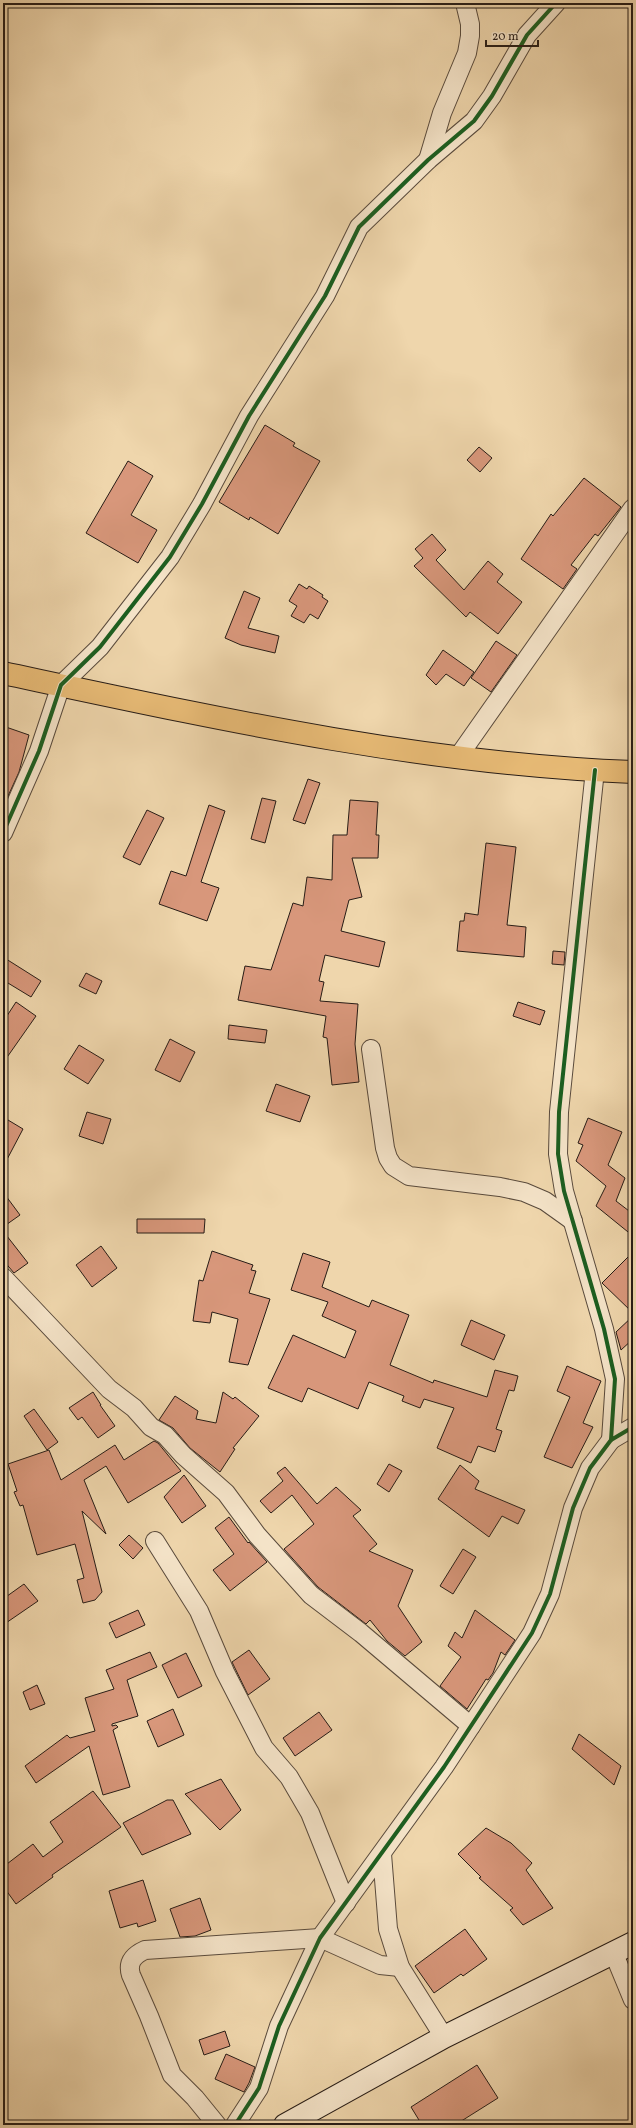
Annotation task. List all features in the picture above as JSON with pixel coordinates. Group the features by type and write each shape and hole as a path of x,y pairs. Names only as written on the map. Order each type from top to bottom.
{"highway":[{"path":"3,673 319,736 458,757 633,772"}],"main road":[{"path":"284,2125 310,2118 444,2037 614,1954 633,1943"}],"street":[{"path":"428,160 440,119 467,53 470,36 470,24 465,3"},
{"path":"3,834 39,751 61,685 100,648 170,557 202,504 249,416 325,296 359,227 428,160 474,121 492,96 527,35 556,3"},
{"path":"458,757 633,508"},
{"path":"596,770 559,1112 558,1154 564,1191 604,1329 615,1379 611,1440"},
{"path":"372,1049 386,1148 388,1158 393,1166 410,1176 500,1187 524,1192 545,1201 573,1221"},
{"path":"3,1277 109,1389 134,1408 151,1428 165,1435 183,1455 226,1493 257,1535 311,1595 361,1633 471,1726"},
{"path":"235,2125 259,2088 279,2026 320,1938 382,1854 471,1726 532,1633 550,1594 573,1508 590,1468 611,1440 633,1427"},
{"path":"155,1541 199,1611 225,1672 264,1748 289,1776 310,1813 346,1903"},
{"path":"382,1854 388,1929 400,1967 444,2037"},
{"path":"218,2125 172,2074 150,2016 131,1975 129,1968 132,1960 137,1954 145,1950 320,1938 380,1965 400,1967"},
{"path":"614,1954 633,2000"}],"building":[{"path":"265,425 295,443 293,446 320,461 278,534 250,517 249,520 219,502"},
{"path":"479,447 492,458 480,472 467,460"},
{"path":"128,461 153,476 131,515 157,530 138,563 86,533"},
{"path":"584,478 621,507 598,536 595,534 571,565 577,569 563,589 521,559 551,514 553,516"},
{"path":"432,534 446,550 436,560 464,590 488,561 503,574 497,582 522,602 498,634 470,612 466,617 414,566 423,558 415,549"},
{"path":"299,584 307,589 309,586 323,595 322,597 328,601 318,619 310,614 304,623 291,616 297,606 289,601"},
{"path":"244,591 260,598 248,628 279,636 275,653 241,645 225,638"},
{"path":"496,641 517,655 491,692 471,678"},
{"path":"443,650 474,672 464,686 446,674 436,685 426,675"},
{"path":"3,726 29,735 19,772 3,807"},
{"path":"308,779 320,783 305,824 293,820"},
{"path":"262,798 276,801 265,843 251,839"},
{"path":"350,800 378,802 376,835 379,835 378,858 352,858 362,897 349,900 341,931 385,942 379,967 325,955 319,981 324,982 320,1001 358,1004 355,1044 359,1082 332,1085 327,1038 323,1037 326,1016 238,1000 245,966 271,970 293,903 303,906 307,877 332,880 333,835 347,835"},
{"path":"209,805 225,811 201,882 219,888 207,921 159,904 171,871 186,876"},
{"path":"147,810 164,818 140,865 123,857"},
{"path":"486,843 516,847 507,925 526,927 524,957 457,951 460,921 464,921 465,913 478,915"},
{"path":"553,951 565,952 564,965 552,964"},
{"path":"3,957 41,981 31,997 3,980"},
{"path":"86,973 102,981 96,994 79,986"},
{"path":"16,1002 36,1016 3,1063 3,1022"},
{"path":"518,1002 545,1011 540,1025 513,1016"},
{"path":"229,1025 267,1030 265,1043 228,1039"},
{"path":"170,1039 195,1052 180,1082 155,1070"},
{"path":"79,1045 104,1060 88,1084 64,1069"},
{"path":"276,1084 310,1096 300,1122 266,1111"},
{"path":"87,1112 111,1119 103,1144 79,1136"},
{"path":"3,1117 23,1129 3,1167"},
{"path":"588,1118 622,1132 608,1165 625,1178 616,1201 633,1214 633,1236 596,1206 606,1186 576,1161 583,1145 578,1143"},
{"path":"3,1192 20,1215 3,1227"},
{"path":"137,1219 205,1219 204,1233 137,1233"},
{"path":"3,1231 28,1263 14,1273 3,1260"},
{"path":"101,1246 117,1268 92,1287 76,1265"},
{"path":"212,1251 253,1265 251,1270 256,1271 249,1293 270,1299 248,1365 229,1362 238,1319 212,1312 210,1323 193,1321 199,1280 203,1281"},
{"path":"633,1252 633,1313 602,1283"},
{"path":"303,1253 330,1262 322,1287 369,1307 372,1300 409,1315 390,1365 433,1383 434,1380 487,1397 495,1370 518,1376 514,1391 509,1390 496,1429 502,1431 495,1452 478,1446 471,1463 437,1448 454,1408 424,1399 420,1408 402,1401 404,1396 369,1382 358,1409 308,1388 302,1402 268,1388 293,1335 345,1358 356,1331 322,1316 328,1302 291,1290"},
{"path":"633,1316 633,1339 621,1350 616,1332"},
{"path":"471,1320 505,1335 494,1360 461,1345"},
{"path":"567,1366 601,1381 583,1423 593,1427 572,1468 544,1457 570,1397 557,1391"},
{"path":"93,1392 115,1426 98,1438 82,1417 78,1420 69,1408"},
{"path":"223,1392 233,1399 235,1397 259,1416 233,1448 235,1449 220,1472 190,1448 173,1428 159,1420 175,1396 198,1411 196,1419 216,1423"},
{"path":"34,1409 58,1442 47,1450 24,1416"},
{"path":"154,1441 158,1443 181,1471 128,1503 106,1466 84,1480 106,1534 82,1511 102,1592 95,1600 83,1603 77,1580 84,1578 75,1544 37,1555 23,1505 20,1506 14,1492 17,1491 8,1464 49,1450 61,1480 115,1445 124,1460"},
{"path":"389,1464 402,1471 389,1492 377,1484"},
{"path":"460,1465 479,1481 475,1489 525,1510 518,1524 502,1516 489,1537 438,1499"},
{"path":"285,1467 317,1504 336,1487 361,1510 353,1516 377,1544 369,1551 413,1570 398,1606 422,1642 405,1656 387,1641 370,1620 366,1624 318,1587 284,1549 314,1524 292,1495 271,1513 260,1501 283,1481 277,1473"},
{"path":"184,1475 206,1506 182,1523 164,1497"},
{"path":"229,1517 248,1543 249,1542 267,1562 230,1591 213,1570 234,1554 215,1528"},
{"path":"129,1535 143,1548 133,1559 119,1545"},
{"path":"463,1549 476,1557 453,1594 440,1586"},
{"path":"24,1584 38,1601 3,1625 3,1599"},
{"path":"138,1610 145,1625 116,1638 109,1623"},
{"path":"475,1610 515,1640 505,1655 501,1652 493,1673 488,1680 486,1679 467,1709 440,1686 461,1657 448,1646 455,1632 462,1638"},
{"path":"249,1650 270,1679 248,1695 232,1662"},
{"path":"150,1652 157,1667 127,1680 138,1716 112,1724 112,1726 116,1725 118,1727 113,1730 130,1787 103,1795 89,1746 36,1783 25,1766 67,1735 70,1738 95,1731 85,1698 114,1689 106,1670"},
{"path":"186,1653 202,1686 178,1698 162,1665"},
{"path":"37,1685 45,1704 30,1710 23,1692"},
{"path":"173,1709 184,1735 158,1747 147,1721"},
{"path":"319,1712 332,1730 295,1756 283,1738"},
{"path":"579,1734 621,1766 614,1785 572,1749"},
{"path":"221,1779 241,1810 220,1830 185,1794"},
{"path":"93,1791 121,1827 52,1875 53,1877 16,1904 3,1886 3,1867 33,1844 43,1857 63,1842 50,1822"},
{"path":"167,1800 173,1800 191,1834 142,1855 123,1823"},
{"path":"486,1828 511,1843 532,1863 526,1870 553,1908 523,1925 510,1910 513,1908 479,1878 481,1877 458,1854"},
{"path":"143,1880 156,1921 138,1927 137,1923 120,1928 109,1891"},
{"path":"200,1898 211,1930 195,1936 180,1937 170,1909"},
{"path":"465,1929 487,1959 463,1976 461,1974 434,1993 415,1966"},
{"path":"225,2031 230,2046 204,2055 199,2040"},
{"path":"226,2054 255,2067 244,2092 215,2079"},
{"path":"477,2065 498,2098 455,2125 422,2125 411,2107"}],"cycle path":[{"path":"3,833 39,751 61,685 100,647 170,557 202,504 249,416 325,296 359,227 428,160 474,121 492,96 527,35 556,3"},
{"path":"595,770 559,1112 558,1154 564,1191 604,1329 615,1379 611,1440 633,1427"},
{"path":"235,2125 259,2088 279,2026 320,1938 444,1767 532,1633 550,1594 573,1508 590,1468 611,1440"}]}
